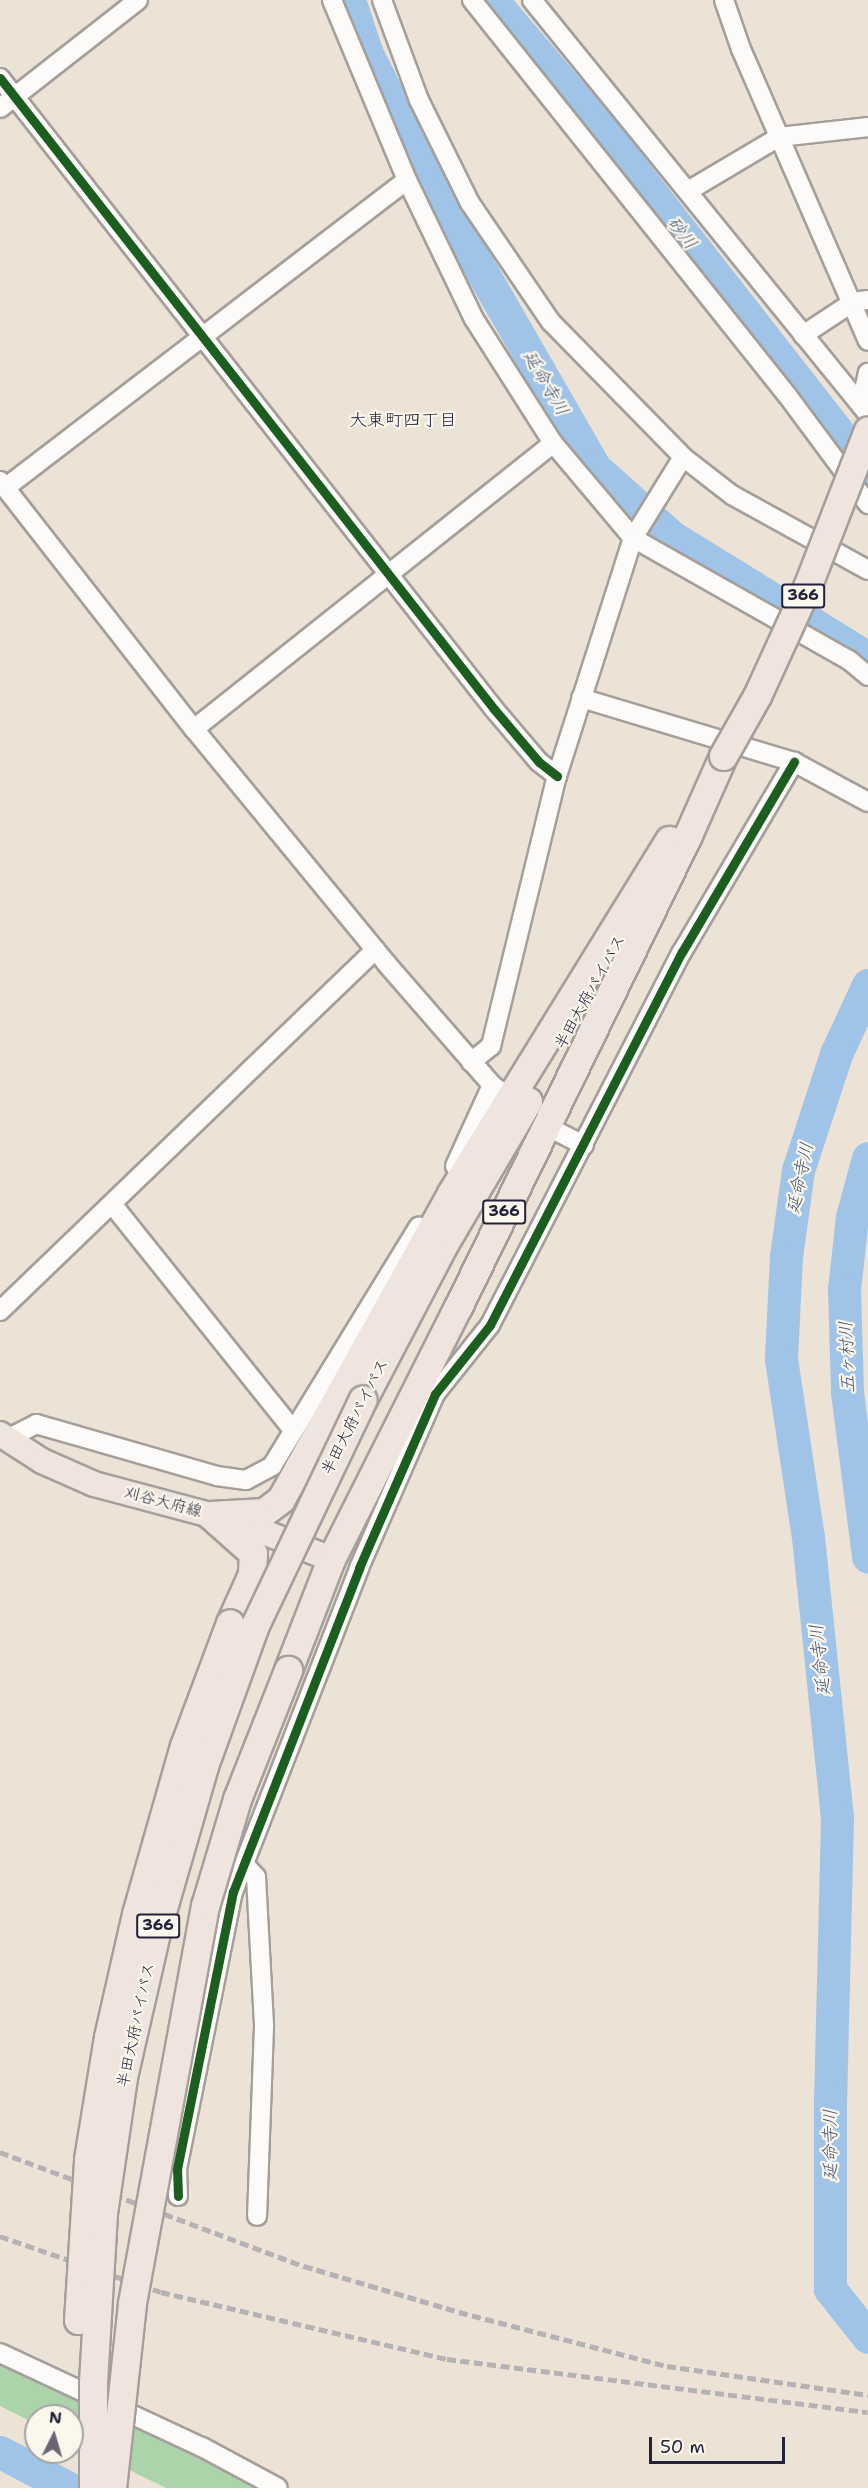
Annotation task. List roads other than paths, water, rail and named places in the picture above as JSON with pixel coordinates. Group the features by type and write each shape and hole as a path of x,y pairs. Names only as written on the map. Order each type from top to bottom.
{"highway":[{"name":"半田大府パイパス","path":"93,2488 93,2382 103,2213 123,2077 157,1929 204,1766 255,1625 363,1399 443,1246 757,696 802,598 866,416"},
{"name":"366","path":"210,1515 264,1512 281,1499 451,1193 560,1011 723,756"},
{"name":"366","path":"112,2488 132,2302 205,1906 237,1799 331,1559 458,1307 688,835 723,756"},
{"name":"366","path":"93,2382 79,2361 77,2314 88,2158 108,2037 136,1914 184,1746 230,1623 252,1574 254,1552 210,1515"}],"main road":[{"name":"刈谷大府線","path":"4,1437 94,1484 210,1515 331,1559"}],"street":[{"path":"7,102 138,0"},
{"path":"332,0 407,180 474,319 553,443 634,537 849,660 868,676"},
{"path":"382,0 419,100 470,203 551,322 683,457 732,495 868,570"},
{"path":"472,0 868,504"},
{"path":"532,0 688,191 866,416"},
{"path":"724,0 741,50 778,137 861,301 868,341"},
{"path":"0,78 7,102 204,337 494,709 539,762 557,776"},
{"path":"688,191 778,137 868,127"},
{"path":"4,1437 36,1424 216,1476 246,1480 272,1466 292,1429 455,1166 496,1088 375,950 194,729 3,484 204,337 407,180"},
{"path":"803,335 861,301"},
{"path":"866,416 868,373"},
{"path":"194,729 553,443"},
{"path":"471,1062 491,1046 557,776 634,537 656,495 683,457"},
{"path":"582,698 794,762 868,802"},
{"path":"178,2196 177,2169 204,2022 243,1863 359,1568 435,1394 490,1325 585,1145 682,952 794,762"},
{"path":"0,1311 375,950"},
{"path":"558,1132 585,1145"},
{"path":"112,1204 292,1429"},
{"path":"243,1863 256,1877 264,2027 257,2216"},
{"path":"0,2353 202,2447 278,2488"}],"waterway":[{"name":"延命寺川","path":"349,0 367,54 439,197 595,468 672,537 868,658"},
{"name":"砂川","path":"492,0 598,125 868,470"},
{"name":"延命寺川","path":"868,985 836,1054 798,1170 786,1256 781,1359 808,1537 837,1818 830,2101 830,2289 868,2337"},
{"name":"五ヶ村川","path":"868,1158 852,1217 844,1289 847,1392 868,1557"},
{"path":"0,2452 69,2488"}],"railway":[{"path":"0,2152 304,2266 459,2312 667,2366 868,2395"},
{"path":"0,2236 161,2292 447,2359 868,2412"}],"district":[{"name":"大東町四丁目","path":"403,420"}]}
